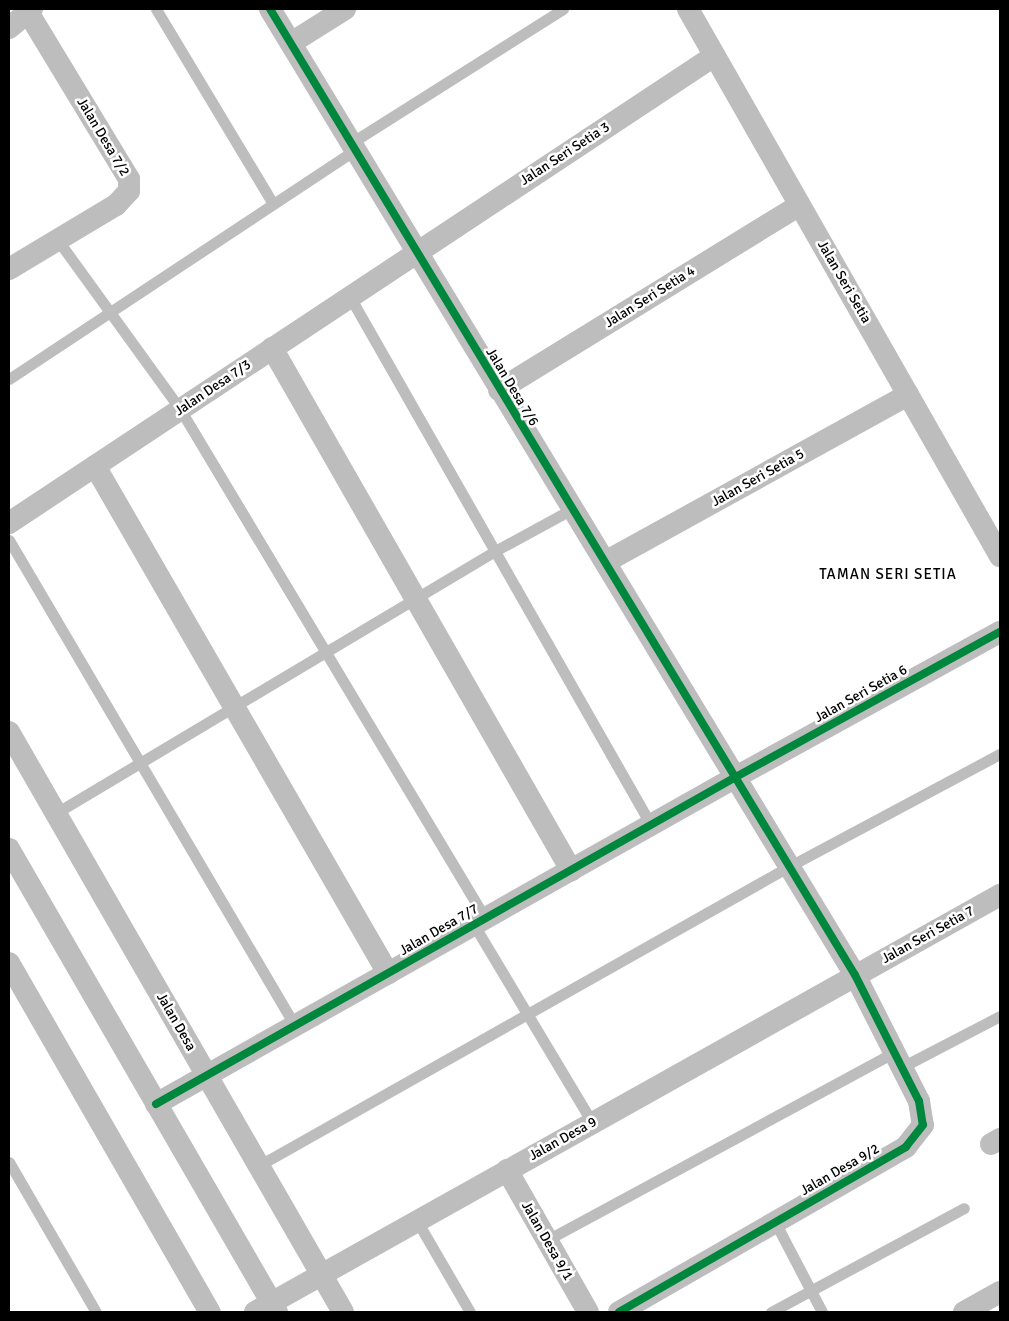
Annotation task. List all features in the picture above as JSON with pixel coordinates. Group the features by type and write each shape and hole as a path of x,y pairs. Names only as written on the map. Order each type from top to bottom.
{"street":[{"name":"Jalan Desa 7/6","path":"270,9 499,390 572,509 607,561 734,778 788,866"},
{"path":"291,43 346,9"},
{"name":"Jalan Seri Setia","path":"688,9 1000,556"},
{"path":"9,28 30,10"},
{"name":"Jalan Desa 7/2","path":"9,269 124,200 129,191 129,179 30,10"},
{"name":"Jalan Seri Setia 3","path":"417,252 714,56"},
{"name":"Jalan Seri Setia 4","path":"499,390 800,205"},
{"name":"Jalan Desa 7/3","path":"9,523 417,252"},
{"path":"272,348 571,870"},
{"name":"Jalan Seri Setia 5","path":"607,561 908,395"},
{"path":"95,466 388,973"},
{"name":"Jalan Seri Setia 6","path":"734,778 1000,632"},
{"name":"Jalan Desa","path":"9,732 343,1312"},
{"name":"Jalan Desa 7/7","path":"156,1104 734,778"},
{"path":"9,849 156,1104 268,1309"},
{"name":"Jalan Desa 9/2","path":"619,1312 906,1147 924,1125 920,1101 855,974 788,866"},
{"name":"Jalan Seri Setia 7","path":"855,974 1000,895"},
{"path":"9,963 15,990 210,1312"},
{"name":"Jalan Desa 9","path":"268,1309 321,1275 855,974"},
{"name":"Jalan Desa 9/1","path":"507,1170 588,1312"},
{"path":"964,1312 1000,1292"}],"lane":[{"path":"156,9 273,204"},
{"path":"9,379 273,204 353,146 562,9"},
{"path":"57,239 180,409 480,922 528,1016 592,1122"},
{"path":"350,297 651,825"},
{"path":"56,814 495,551 572,509"},
{"path":"9,540 295,1026"},
{"path":"258,1166 528,1016 788,866 1000,754"},
{"path":"547,1240 898,1060 1000,1016"},
{"path":"9,1162 96,1312"},
{"path":"771,1312 964,1208"},
{"path":"417,1221 470,1312"},
{"path":"775,1222 822,1312"}],"cycle path":[{"path":"270,9 855,975 919,1101 923,1125 906,1147 619,1312"},
{"path":"156,1104 734,778 1000,632"}],"district":[{"name":"TAMAN SERI SETIA","path":"888,575"}]}
